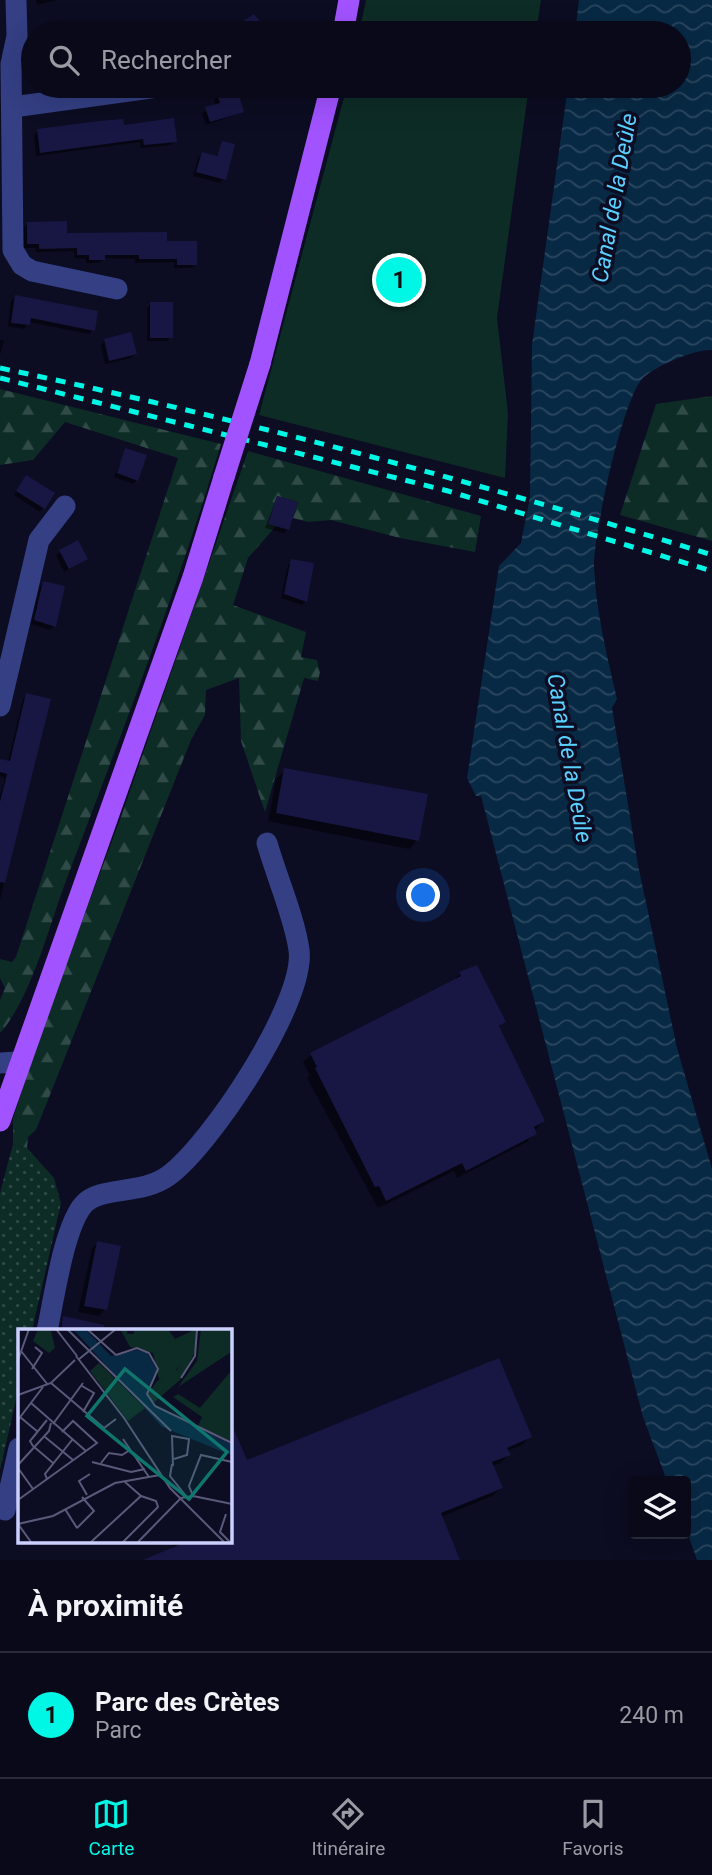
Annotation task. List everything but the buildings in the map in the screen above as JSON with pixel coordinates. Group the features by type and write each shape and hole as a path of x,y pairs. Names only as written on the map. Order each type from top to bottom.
{"main road":[{"path":"345,21 349,0"},
{"path":"1,1113 9,1063 193,577 260,364 328,98"}],"street":[{"path":"16,0 17,36 11,64 13,250 16,258 32,271 117,289"},
{"path":"13,107 78,98"},
{"path":"0,706 6,652 39,540 65,506"},
{"path":"47,1329 74,1217 87,1201 99,1195 144,1189 184,1164 217,1124 261,1055 293,991 299,951 267,843"},
{"path":"0,1508 5,1510 18,1452"}],"green space":[{"path":"366,0 541,0 538,21 362,21"},
{"path":"344,98 527,98 497,318 508,413 505,478 259,415"},
{"path":"0,389 221,444 167,608 39,960 21,1001 0,1033 0,1000 5,988 0,978 0,959 12,962 16,957 178,458 65,422 33,460 0,465"},
{"path":"712,396 712,541 620,515 656,404"},
{"path":"248,451 481,516 475,552 400,538 331,520 308,522 293,518 298,502 277,496 268,523 276,526 248,558 233,605 306,632 301,657 317,660 320,672 318,681 304,678 265,812 241,741 239,678 206,690 205,715 191,740 36,1130 28,1137 27,1148 13,1144 13,1119 39,1036 121,817"},
{"path":"13,1144 27,1148 54,1178 61,1203 32,1329 18,1329 18,1391 0,1470 0,1193"}],"water":[{"name":"Canal de la Deûle","path":"579,0 712,0 712,350 696,352 667,363 644,377 636,389 627,410 611,467 598,527 594,567 600,617 617,699 612,708 638,865 677,1048 712,1169 712,1560 697,1560 690,1539 691,1476 665,1476 643,1417 481,796 476,796 467,778 499,566 521,543 530,497 532,345 566,98 691,98 691,21 576,21"}],"railway":[{"path":"0,368 180,408 358,453 536,502 712,555"},
{"path":"0,378 448,491 712,571"}],"place":[{"name":"Parc des Crètes","path":"399,280"}]}
